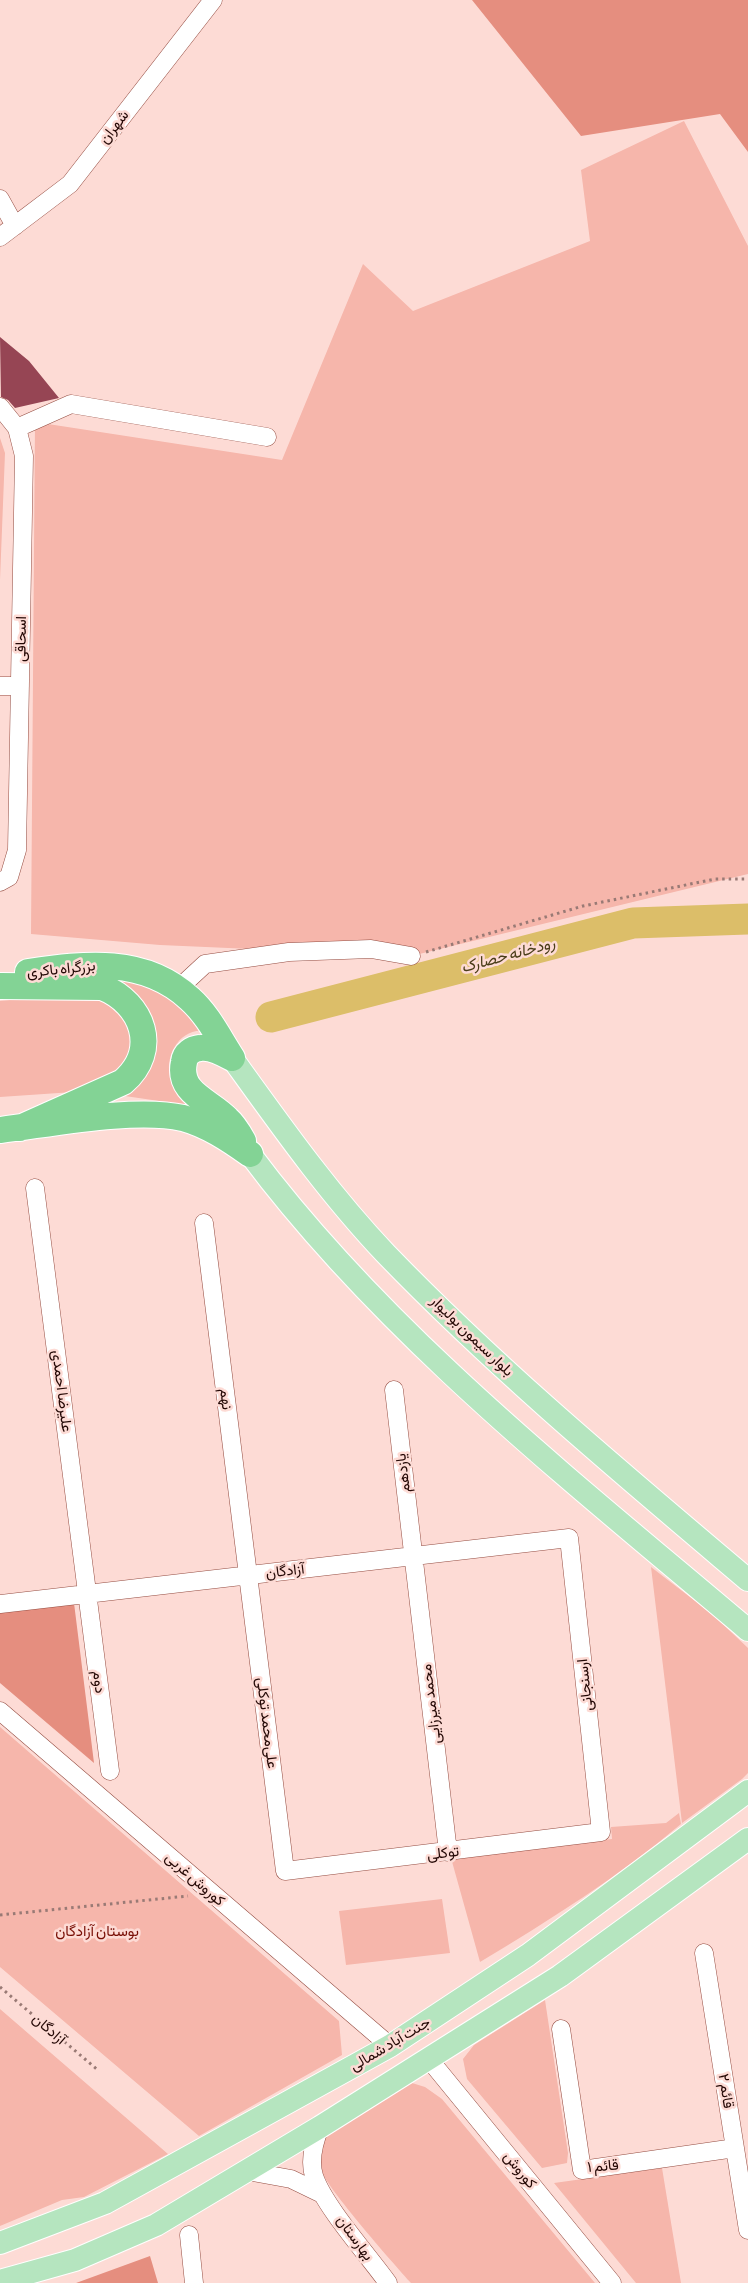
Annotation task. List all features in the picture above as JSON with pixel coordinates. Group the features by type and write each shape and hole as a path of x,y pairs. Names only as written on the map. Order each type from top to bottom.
{"highway":[{"name":"بزرگراه باکری","path":"0,976 78,965 107,965 143,971 178,990 204,1016 232,1058"},
{"path":"0,986 102,987 116,993 134,1010 142,1027 144,1043 140,1061 134,1073 123,1082 10,1129"},
{"path":"232,1058 220,1051 201,1048 189,1052 184,1059 182,1069 192,1093 226,1118 237,1130 250,1154"},
{"path":"10,1129 89,1119 165,1116 183,1118 216,1131 250,1154"}],"main road":[{"name":"بلوار سیمون بولیوار","path":"232,1058 311,1168 386,1253 526,1388 748,1580"},
{"path":"250,1154 304,1221 452,1375 748,1630"},
{"name":"جنت آباد شمالی","path":"0,2243 105,2202 390,2046 528,1955 744,1791"},
{"name":"جنت آباد شمالی","path":"0,2281 75,2260 147,2229 247,2171 560,1976 748,1839"}],"street":[{"name":"شهران","path":"0,237 70,184 213,0"},
{"path":"0,199 15,226"},
{"path":"17,428 71,404 268,437"},
{"name":"اسحاقی","path":"0,407 17,428 24,456 17,850 4,879"},
{"path":"0,686 20,686"},
{"path":"178,990 205,964 289,952 371,949 411,956"},
{"name":"علیرضا احمدی","path":"35,1188 88,1594"},
{"name":"نهم","path":"204,1223 248,1575"},
{"name":"یازدهم","path":"394,1390 413,1556"},
{"name":"آزادگان","path":"0,1604 569,1538"},
{"name":"ارسنجانی","path":"569,1538 601,1832"},
{"name":"محمد میرزایی","path":"413,1556 448,1852"},
{"name":"علی‌محمد توکلی","path":"248,1575 285,1871"},
{"name":"دوم","path":"88,1594 110,1771"},
{"name":"کوروش غربی","path":"0,1711 390,2046"},
{"name":"توکلی","path":"285,1871 601,1832"},
{"name":"قائم ۲","path":"704,1953 748,2230"},
{"name":"قائم ۱","path":"561,2029 582,2170 735,2148"},
{"name":"کوروش","path":"428,2058 612,2283"},
{"name":"بهارستان","path":"320,2127 313,2143 314,2174 322,2194 388,2283"},
{"name":"بهارستان","path":"247,2171 292,2179 322,2194"},
{"path":"188,2235 194,2283"}],"path":[{"path":"411,956 583,906 715,879 748,879"},
{"path":"0,1915 212,1893"},
{"name":"آزادگان","path":"0,1987 99,2071"}],"green space":[{"path":"684,121 748,246 748,874 411,956 160,945 31,934 35,422 282,460 363,264 413,311 590,241 581,170"},
{"path":"0,438 5,453 0,580"},
{"path":"120,976 158,990 177,1003 205,1031 196,1031 181,1039 176,1045 169,1062 171,1079 175,1087 193,1106 125,1096 150,1068 153,1061 154,1047 115,984"},
{"path":"100,991 126,1008 136,1059 88,1091 0,1097 0,1001"},
{"path":"651,1567 712,1614 748,1648 748,1773 682,1823"},
{"name":"بوستان آزادگان","path":"0,1727 339,2021 342,2055 199,2136 0,1967"},
{"path":"679,1813 681,1824 633,1862 558,1914 480,1962 451,1858 612,1839 611,1827 666,1823"},
{"path":"442,1899 450,1953 346,1965 339,1911"},
{"path":"545,2000 568,2153 567,2163 542,2168 467,2079 463,2059 474,2045"},
{"path":"0,2009 168,2154 84,2197 62,2200 0,2226"},
{"path":"412,2083 425,2087 442,2099 595,2283 411,2283 344,2205 323,2174 319,2160 323,2141 330,2129"},
{"path":"662,2168 681,2283 636,2283 554,2183"}],"shaded area":[{"path":"472,0 748,0 748,152 720,114 581,136"},
{"path":"74,1603 94,1763 0,1683 0,1611"},
{"path":"150,2256 158,2283 76,2283"}],"building":[{"path":"0,337 29,361 59,398 15,408 8,400 1,397"}],"waterway":[{"name":"رودخانه حصارک","path":"271,1017 633,923 748,919"}]}
